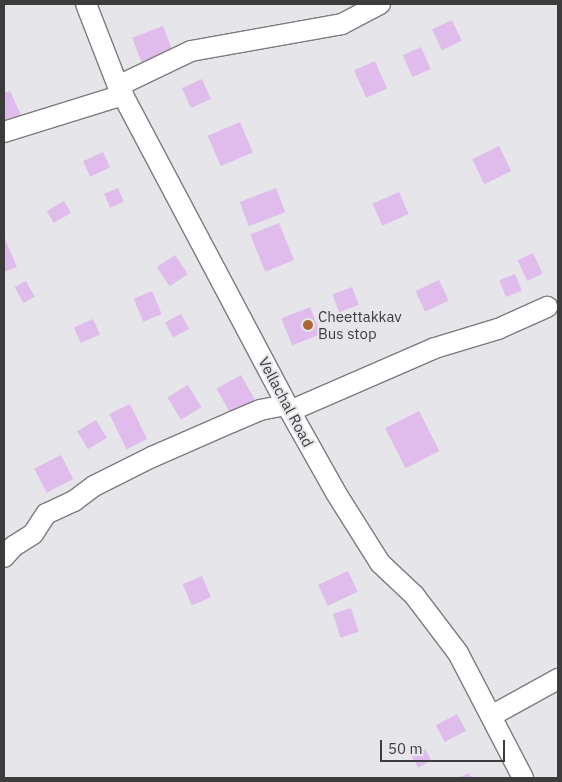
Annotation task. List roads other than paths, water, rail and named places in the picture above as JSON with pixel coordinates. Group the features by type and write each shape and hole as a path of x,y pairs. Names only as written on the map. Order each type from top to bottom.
{"street":[{"name":"Vellachal Road","path":"86,4 121,90 288,408 336,492 380,563 414,595 458,653 523,778"},
{"path":"4,132 121,90 191,51 342,24 380,4"},
{"path":"4,557 14,546 33,534 46,514 74,501 94,486 152,456 260,410 288,408 426,352 498,329 546,307"},
{"path":"491,716 558,679"}],"place":[{"name":"Cheettakkav Bus stop","path":"308,325"}]}
